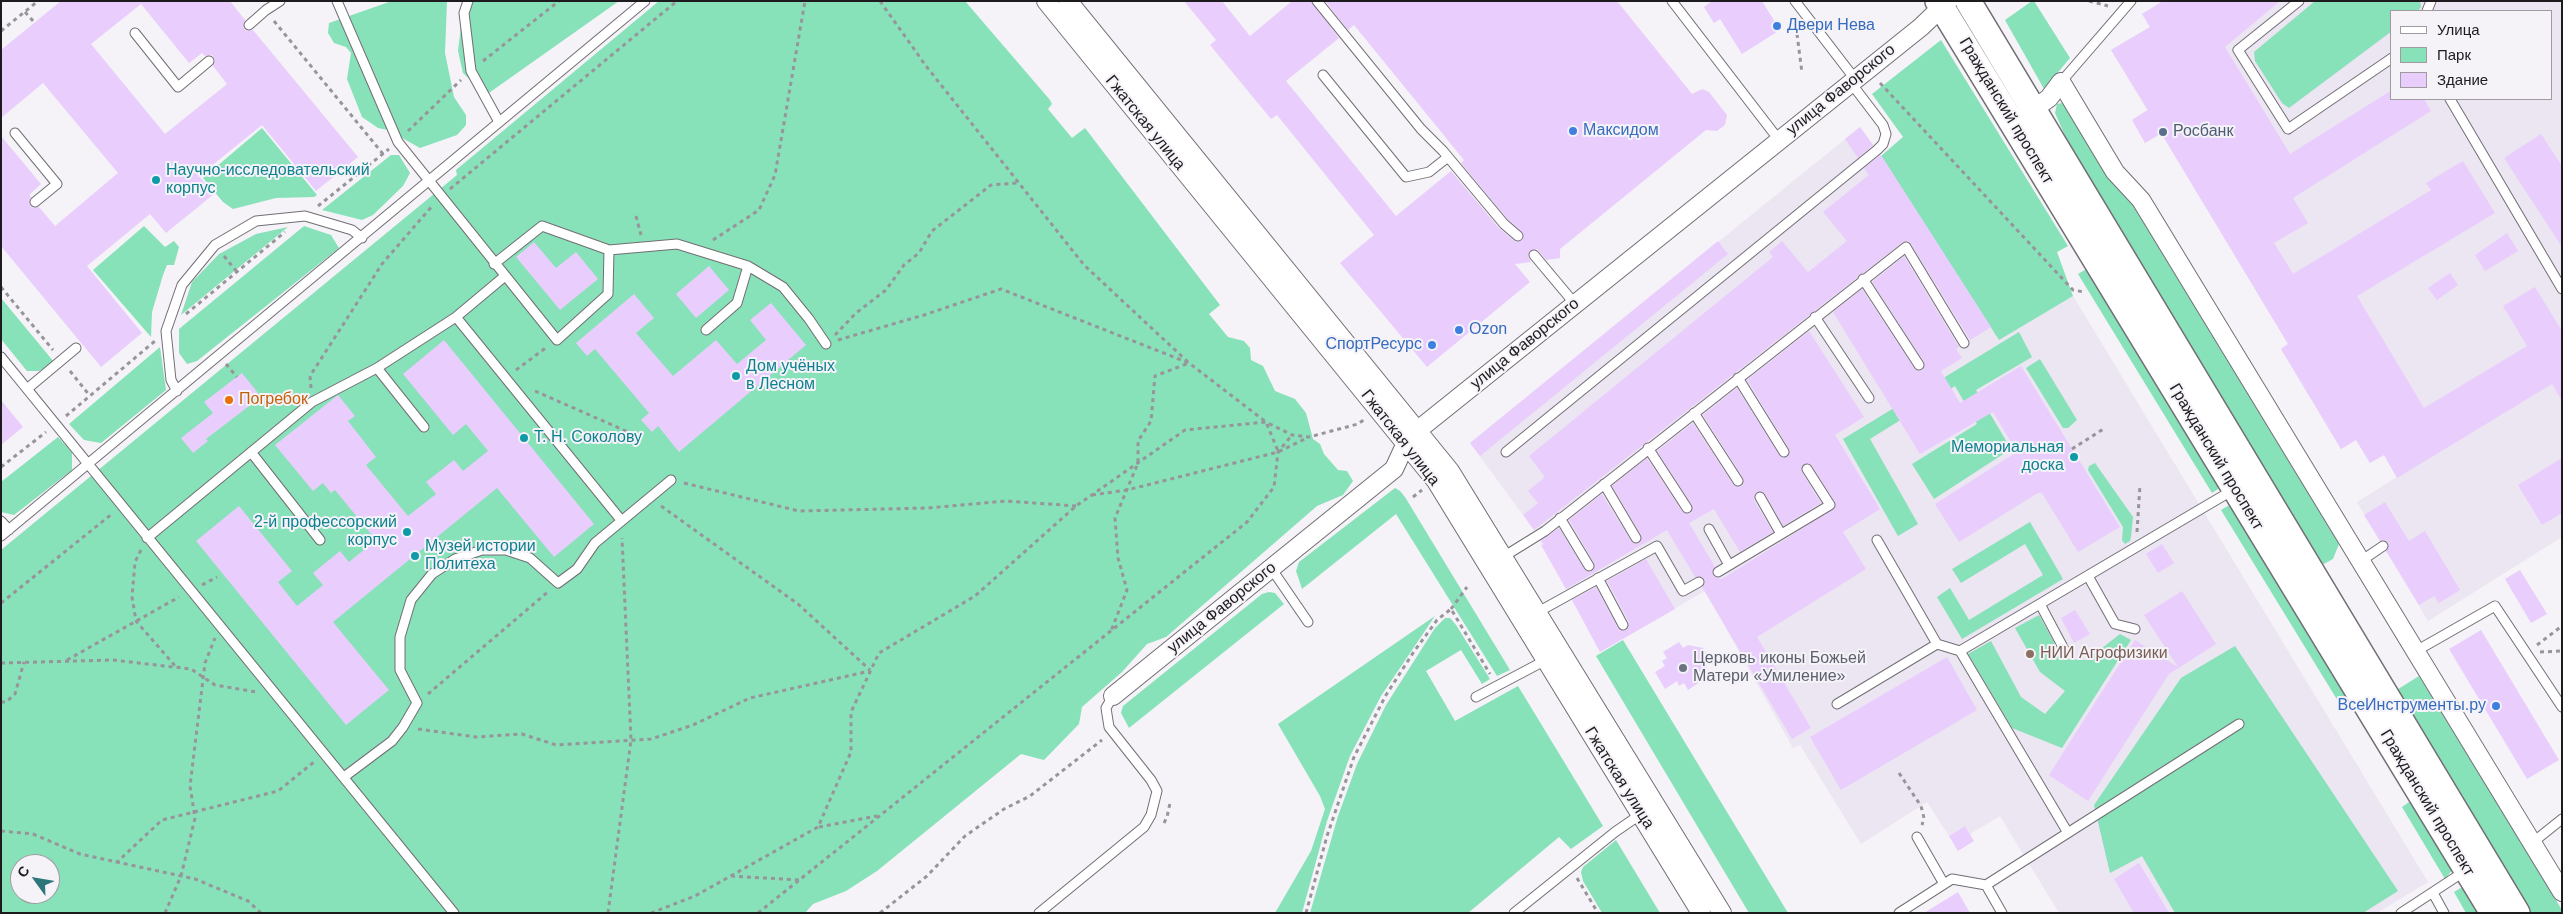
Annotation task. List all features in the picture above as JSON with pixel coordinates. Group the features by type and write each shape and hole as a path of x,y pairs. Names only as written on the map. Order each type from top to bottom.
{"main road":[{"name":"Гражданский проспект","path":"1968,1 2518,913"},
{"name":"Гражданский проспект","path":"1943,3 2493,913"}],"street":[{"name":"Гжатская улица","path":"1046,1 1412,436 1450,471 1722,913"},
{"name":"Гжатская улица","path":"1068,1 1412,436 1436,480 1701,913"},
{"name":"улица Фаворского","path":"1114,696 1394,469 1412,436 1853,81 1943,3"},
{"name":"Гражданский проспект","path":"2034,109 2050,98 2061,82"},
{"path":"2061,82 2115,172 2141,200 2562,892"}],"lane":[{"path":"337,1 398,142 494,264 557,340 608,294 609,250"},
{"path":"468,1 464,13 471,71 499,122"},
{"path":"1,536 645,1"},
{"path":"1317,1 1421,129 1448,157 1504,224 1518,236"},
{"path":"1672,1 1779,140"},
{"path":"2061,82 2131,1"},
{"path":"2299,1 2238,50 2288,129 2390,59"},
{"path":"249,25 272,4"},
{"path":"1506,452 1883,144 1886,134 1883,125 1798,4"},
{"path":"135,33 178,87 209,61"},
{"path":"1323,75 1406,177 1429,172 1448,157"},
{"path":"2451,100 2562,289"},
{"path":"15,133 57,184 35,202"},
{"path":"177,391 171,380 166,331 182,286 215,245 256,221 305,216 352,230 362,238"},
{"path":"494,264 542,226 609,250 677,244 748,266 783,287 826,344"},
{"path":"1503,557 1537,536 1906,247 1964,343"},
{"path":"1534,255 1575,304"},
{"path":"706,330 737,303 748,266"},
{"path":"147,538 312,402 377,368 456,317 505,276"},
{"path":"1863,279 1919,365"},
{"path":"456,317 621,520"},
{"path":"1815,317 1869,398"},
{"path":"27,389 76,348"},
{"path":"1,357 454,913"},
{"path":"377,368 424,427"},
{"path":"1738,378 1784,452"},
{"path":"1694,412 1738,480"},
{"path":"1648,448 1687,508"},
{"path":"251,452 320,540"},
{"path":"1718,572 1830,505 1807,469"},
{"path":"344,777 392,741 403,728 417,704 400,670 400,637 411,600 432,574 454,559 482,550 506,550 530,558 558,583 577,569 595,543 671,480"},
{"path":"1604,484 1636,538"},
{"path":"1960,651 2236,489"},
{"path":"1760,497 1781,534"},
{"path":"1560,518 1589,566"},
{"path":"1,521 9,530"},
{"path":"1709,529 1729,565"},
{"path":"1877,540 1937,644 1960,651 2068,833"},
{"path":"1538,612 1657,546 1683,592 1699,582"},
{"path":"2361,561 2383,546"},
{"path":"1271,568 1308,622"},
{"path":"2088,576 2115,624 2135,629"},
{"path":"1598,578 1622,625"},
{"path":"2040,604 2065,651"},
{"path":"2416,651 2496,606 2562,707"},
{"path":"1838,704 1937,644"},
{"path":"1476,697 1546,660"},
{"path":"1039,913 1144,827 1151,815 1157,791 1151,780 1109,727 1106,708 1114,696"},
{"path":"1899,913 1952,879 1986,885 2239,724"},
{"path":"1514,913 1641,814"},
{"path":"2532,843 2562,819"},
{"path":"1917,837 1944,884"},
{"path":"2401,913 2467,870"},
{"path":"1986,885 2002,913"},
{"path":"2433,893 2444,913"}],"path":[{"path":"1,31 38,1"},
{"path":"305,216 398,142 471,71 559,1"},
{"path":"312,402 310,376 382,264 441,196 677,1"},
{"path":"698,250 759,210 775,175 805,1"},
{"path":"880,1 926,66 1084,265 1189,363 1266,422 1292,435 1309,437"},
{"path":"2089,1 2123,11"},
{"path":"272,4 383,154"},
{"path":"1798,4 1793,16 1798,35 1802,73"},
{"path":"24,12 35,23"},
{"path":"1880,83 2073,290 2084,292"},
{"path":"826,344 856,313 886,290 904,265 919,253 932,231 990,184 1017,183"},
{"path":"636,216 642,232 640,247"},
{"path":"224,256 237,272"},
{"path":"1,287 90,396"},
{"path":"826,344 924,315 1001,289 1189,363"},
{"path":"557,340 506,378 634,435"},
{"path":"1111,631 1127,590 1118,558 1115,518 1138,463 1138,441 1151,421 1154,376 1189,363"},
{"path":"758,913 1247,522 1274,487 1278,452 1266,422"},
{"path":"818,827 851,752 852,712 878,654 975,596 1076,506 1185,430 1266,422"},
{"path":"1091,495 1127,490 1278,452 1309,437 1358,424"},
{"path":"2072,449 2105,428"},
{"path":"1278,452 1292,435"},
{"path":"671,480 799,511 928,508 1006,501 1076,506"},
{"path":"2136,548 2140,486"},
{"path":"649,498 798,604 870,670"},
{"path":"1,603 122,506"},
{"path":"608,913 631,740 621,520"},
{"path":"147,538 135,562 132,597 136,621 176,667"},
{"path":"65,661 217,577"},
{"path":"417,704 558,583"},
{"path":"1306,913 1327,836 1354,757 1386,695 1413,653 1437,620 1451,609 1467,587"},
{"path":"1451,609 1497,686"},
{"path":"165,913 181,876 195,818 190,786 205,663 220,626"},
{"path":"2526,653 2562,626"},
{"path":"1,663 113,660 176,667 191,669 215,685 276,695"},
{"path":"1,702 6,702 15,694 24,662"},
{"path":"403,728 476,738 522,734 556,745 651,739 693,725 750,698 870,670"},
{"path":"880,913 927,876 965,836 1004,810 1030,796 1112,731"},
{"path":"116,863 162,820 278,791 324,754"},
{"path":"1899,774 1920,806 1924,818 1917,837"},
{"path":"1160,828 1167,817 1169,796"},
{"path":"651,913 695,896 818,827 879,816"},
{"path":"1,831 33,834 80,854 195,878 248,901 260,913"},
{"path":"1571,867 1598,913"},
{"path":"731,876 799,880"}],"shaded area":[{"path":"2163,1 2562,1 2562,537 2428,621 2357,502 2397,477 2384,455 2370,463 2356,440 2341,449 2281,349 2288,344 2162,134 2145,143 2132,120 2147,110 2111,50 2150,27 2142,14"},
{"name":"НИИ Агрофизики","path":"1860,127 1881,156 1999,339 2073,296 2428,882 2377,913 2059,913 2000,816 1970,834 1965,826 1949,836 1927,802 1861,844 1800,745 1793,748 1705,591 1600,652 1535,531 1470,443"}],"green space":[{"path":"392,1 447,1 445,53 454,97 466,115 466,125 457,135 420,148 388,130 378,128 362,117 347,79 351,53 346,47 334,43 328,33 329,23"},
{"path":"464,1 619,1 486,95 463,73 458,51"},
{"path":"659,1 965,1 1050,100 1052,104 1048,109 1072,138 1085,128 1220,305 1209,314 1228,337 1244,341 1250,348 1251,360 1263,366 1275,391 1295,399 1306,413 1313,439 1320,444 1324,454 1338,470 1347,471 1353,481 1343,495 1317,506 1166,637 1147,644 1122,672 1082,707 1079,724 1044,760 1021,754 877,871 846,891 813,904 805,913 1,913 1,550 457,175 456,170"},
{"path":"2034,1 2070,58 2044,89 2005,20"},
{"path":"2315,1 2420,1 2421,7 2419,10 2390,10 2390,32 2289,108 2282,103 2255,61 2254,52"},
{"path":"1941,40 2068,246 2057,252 2073,296 1999,340 1881,156 1903,137 1872,94"},
{"path":"2062,103 2066,105 2112,181 2134,207 2339,544 2333,559 2320,566 2080,169 2055,113 2057,104"},
{"path":"262,128 317,195 314,197 276,198 233,209 223,202 203,178"},
{"path":"391,155 399,155 410,173 403,186 373,215 362,220 322,210"},
{"path":"144,226 165,247 174,241 179,247 174,265 167,265 163,275 152,312 151,337 93,270"},
{"path":"304,226 331,235 339,248 197,361 187,364 179,353 179,329"},
{"path":"288,227 181,315 192,282 219,254 256,234"},
{"path":"2088,268 2221,487 2212,493 2078,274"},
{"path":"1,298 54,362 39,371 27,371 1,339"},
{"path":"2019,332 2032,357 1976,390 2011,449 1934,499 1912,464 1977,424 1955,386 1870,439 1918,524 1898,536 1843,439"},
{"path":"160,347 166,390 101,443 84,440 69,424"},
{"path":"2040,359 2077,420 2068,428 2063,428 2026,368"},
{"path":"58,437 72,452 72,470 14,515 1,512 1,482"},
{"path":"2095,463 2133,517 2130,541 2125,544 2122,540 2123,527 2088,470 2089,466"},
{"path":"1395,488 1405,497 1510,670 1497,676 1396,514 1302,589 1296,571 1299,562"},
{"path":"2231,504 2350,700 2341,706 2221,510"},
{"path":"2030,522 2063,579 1962,639 1937,597 1950,588 1969,620 2043,575 2025,544 1961,583 1952,569"},
{"path":"1275,593 1284,604 1129,728 1121,713 1123,706 1262,594"},
{"path":"2039,615 2063,659 2087,660 2120,634 2131,640 2062,748 2012,728 1968,654 1991,641 2021,697 2045,714 2065,691 2040,672 2015,628"},
{"path":"1435,616 1381,696 1350,756 1327,821 1302,913 1275,913 1311,851 1325,809 1320,796 1278,724"},
{"path":"1445,618 1450,618 1456,625 1490,679 1482,684 1461,650 1426,671 1455,721 1518,686 1603,826 1571,849 1559,837 1468,913 1310,913 1338,816 1357,764 1386,705 1435,628"},
{"path":"1623,640 1788,913 1749,913 1596,656"},
{"path":"2235,646 2398,891 2363,913 2175,913 2142,856 2110,873 2094,805 2181,678"},
{"path":"2419,676 2562,910 2562,913 2529,913 2395,691"},
{"path":"2412,800 2453,869 2445,879 2402,807"},
{"path":"1616,840 1660,913 1602,913 1583,881 1581,872 1583,867"},
{"path":"2464,886 2481,913 2466,913 2454,892"}],"building":[{"name":"Научно-исследовательский корпус","path":"61,1 230,1 245,20 244,29 247,31 253,30 358,157 316,191 262,125 199,176 214,194 166,233 150,214 87,266 142,333 101,367 1,246 1,136 41,184 29,195 31,197 30,206 33,208 39,207 55,226 118,173 43,83 1,118 1,50","holes":["141,4 189,63 202,53 205,56 212,55 215,60 213,66 227,84 165,134 91,44"]},
{"name":"Максидом","path":"1184,1 1222,1 1250,36 1292,1 1311,1 1339,38 1286,81 1396,216 1451,171 1499,228 1516,242 1523,240 1522,232 1508,220 1461,163 1464,160 1354,25 1348,30 1325,1 1617,1 1692,94 1702,89 1709,92 1727,115 1725,125 1717,131 1706,130 1560,249 1560,258 1546,260 1537,249 1530,251 1528,256 1531,262 1515,264 1530,282 1427,367 1340,263 1374,235 1277,115 1271,119 1210,45 1216,40"},
{"path":"1712,1 1762,1 1780,30 1742,54 1720,19 1714,23 1704,7"},
{"path":"2163,1 2280,1 2225,47 2290,154 2390,91 2390,100 2425,100 2431,111 2293,198 2308,223 2274,243 2293,274 2431,190 2426,183 2463,161 2495,213 2357,296 2424,408 2527,346 2503,306 2535,287 2562,331 2562,401 2552,384 2397,478 2384,455 2370,463 2356,440 2341,449 2281,349 2288,344 2161,133 2145,143 2132,120 2148,110 2111,50 2150,27 2142,14"},
{"path":"1860,127 1873,145 1858,158 1845,139"},
{"path":"2541,134 2562,166 2562,247 2504,158"},
{"path":"1881,155 1991,327 1970,340 1911,244 1908,241 1903,242 1534,530 1523,515 1538,503 1528,491 1545,477 1529,456 1773,257 1769,252 1782,241 1808,272 1847,241 1823,212 1869,175 1864,168"},
{"path":"2507,233 2518,251 2485,271 2475,255"},
{"path":"1718,241 1728,254 1480,456 1470,443"},
{"path":"534,242 556,268 576,252 598,279 560,310 516,257"},
{"path":"1904,256 1959,347 1956,349 1962,358 1941,371 1960,403 2021,366 2120,527 2078,552 2042,493 2038,493 1959,542 1935,504 2017,452 1993,412 1920,454 1833,312 1862,289 1914,368 1919,371 1923,370 1924,362 1872,282"},
{"path":"709,266 729,290 696,318 676,294"},
{"path":"2450,273 2458,285 2437,300 2428,288"},
{"name":"Дом учёных в Лесном","path":"634,294 654,318 636,333 673,376 716,340 737,364 766,340 750,320 771,303 806,345 679,452 658,426 652,432 641,420 649,413 595,349 587,356 576,343"},
{"path":"1809,331 1864,417 1835,435 1880,509 1843,532 1866,569 1757,637 1811,728 1792,739 1702,587 1705,583 1704,579 1695,577 1667,530 1566,589 1541,545 1544,544 1541,541 1559,528 1584,569 1589,572 1593,571 1594,563 1569,520 1602,494 1631,541 1636,544 1640,543 1641,535 1612,486 1647,458 1682,511 1687,514 1691,513 1692,505 1657,451 1693,423 1733,484 1738,487 1742,486 1743,478 1703,415 1737,388 1779,455 1784,458 1788,457 1789,449 1747,380","holes":["1804,464 1812,466 1835,502 1835,508 1722,579 1715,577 1712,572 1715,567 1689,523 1714,509 1740,552 1773,532 1754,500 1757,492 1765,494 1783,526 1821,503 1802,472"]},
{"name":"2-й профессорский корпус","path":"444,340 594,524 554,557 497,488 333,622 389,690 346,725 196,541 239,506 292,571 278,582 297,606 323,585 313,573 340,551 349,562 376,540 335,490 331,493 323,483 313,491 275,445 338,395 355,416 348,421 376,457 366,465 408,516 436,494 426,482 454,460 463,471 488,451 466,424 453,435 403,374"},
{"name":"Погребок","path":"242,373 258,393 250,399 253,403 206,439 208,441 193,453 181,438 213,413 204,402"},
{"path":"1,400 23,427 1,445"},
{"path":"2562,458 2562,513 2542,525 2518,485"},
{"path":"2385,502 2409,541 2425,531 2460,590 2439,603 2434,596 2419,605 2386,551 2388,543 2385,540 2380,541 2364,515"},
{"path":"2162,544 2174,563 2158,573 2146,554"},
{"path":"1646,559 1675,609 1600,652 1572,600 1596,587 1618,628 1626,630 1629,622 1607,581"},
{"path":"2520,570 2547,614 2531,623 2505,579"},
{"path":"2182,591 2216,644 2169,674 2088,801 2049,775 2135,640 2178,667 2144,615"},
{"path":"2075,610 2090,634 2074,643 2061,618"},
{"path":"2481,630 2559,760 2527,779 2449,649"},
{"name":"Церковь иконы Божьей Матери «Умиление»","path":"1679,642 1683,648 1688,645 1703,648 1709,657 1706,669 1699,674 1703,680 1688,690 1684,683 1679,686 1677,681 1665,689 1655,672 1665,666 1662,661 1667,658 1663,652"},
{"path":"1947,657 1977,710 1841,790 1810,737"},
{"path":"1965,826 1974,841 1958,851 1949,836"},
{"path":"2139,863 2169,913 2134,913 2114,879"},
{"path":"1958,892 1970,913 1924,913"}],"place":[{"name":"Двери Нева","path":"1777,26"},
{"name":"Максидом","path":"1573,131"},
{"name":"Росбанк","path":"2163,132"},
{"name":"Научно-исследовательский корпус","path":"156,180"},
{"name":"Ozon","path":"1459,330"},
{"name":"СпортРесурс","path":"1432,345"},
{"name":"Дом учёных в Лесном","path":"736,376"},
{"name":"Погребок","path":"229,400"},
{"name":"Т. Н. Соколову","path":"524,438"},
{"name":"Мемориальная доска","path":"2074,457"},
{"name":"2-й профессорский корпус","path":"407,532"},
{"name":"Музей истории Политеха","path":"415,556"},
{"name":"НИИ Агрофизики","path":"2030,654"},
{"name":"Церковь иконы Божьей Матери «Умиление»","path":"1683,668"},
{"name":"ВсеИнструменты.ру","path":"2496,706"}]}
